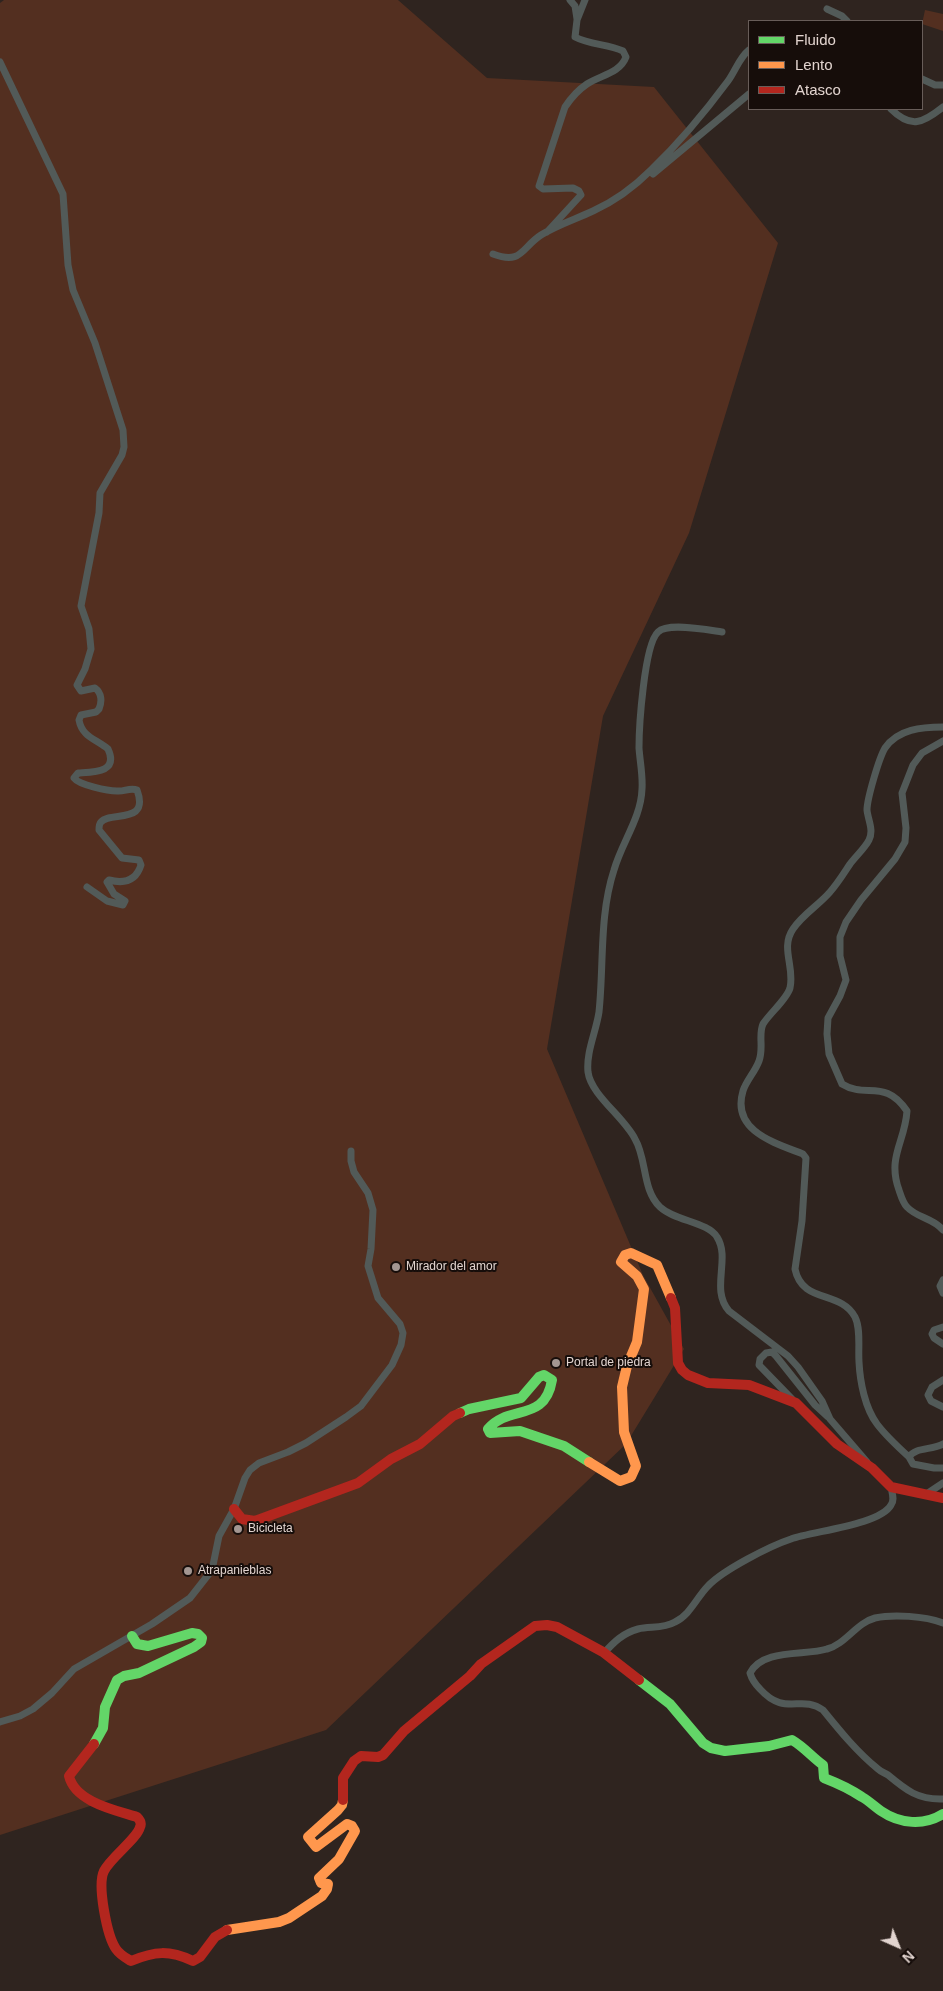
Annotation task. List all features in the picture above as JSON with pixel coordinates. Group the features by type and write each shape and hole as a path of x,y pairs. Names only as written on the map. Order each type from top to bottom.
{"street":[{"path":"570,0 574,6 577,20"},
{"path":"547,232 581,196 580,191 573,188 543,189 539,186 565,107 572,96 587,84 617,69 623,64 626,57 623,51 615,47 575,37 577,20 584,0"},
{"path":"827,9 846,20"},
{"path":"629,190 652,170 701,115 729,79 740,59 748,51"},
{"path":"0,62 63,194 68,265 73,290 95,343 123,430 124,447 122,455 100,493 97,522 81,606 89,629 91,649 85,669 77,685 80,691 95,688 99,692 101,697 99,709 96,712 81,715 79,720 83,731 108,749 111,758 107,767 103,770 78,773 74,778 78,782 112,790 137,790 139,803 137,809 133,813 101,822 99,830 122,858 139,860 141,865 136,876 127,882 119,883 109,880 107,882 114,894 125,901 123,905 107,901 87,887"},
{"path":"923,80 934,85 943,85"},
{"path":"493,254 511,259 519,256 540,236 593,211 629,190 670,160 748,95"},
{"path":"892,110 908,121 914,122 927,120 943,107"},
{"path":"722,632 672,627 661,630 653,640 645,670 639,747 642,788 640,808 614,869 604,909 602,978 598,1015 588,1060 588,1074 595,1090 625,1123 635,1139 642,1154 654,1201 670,1215 709,1229 718,1238 721,1249 720,1296 724,1305 729,1311 788,1356 822,1401 830,1419"},
{"path":"943,727 918,727 902,734 885,748 877,766 867,809 871,828 869,839 830,892 807,912 792,930 786,948 792,974 789,990 762,1026 762,1051 758,1064 743,1090 742,1097 744,1119 750,1127 775,1143 803,1154 806,1158 796,1274 809,1291 839,1302 848,1308 854,1316 858,1327 859,1371 871,1415 877,1424 909,1457 913,1464 943,1468"},
{"path":"943,741 922,754 913,765 902,793 906,828 905,842 846,922 840,937 840,956 846,980 827,1024 829,1054 842,1084 855,1089 880,1090 892,1095 902,1103 907,1111 895,1159 895,1180 906,1206 938,1224 943,1230"},
{"path":"0,1722 20,1716 33,1709 52,1693 74,1669 132,1636 190,1598 202,1586 212,1570 219,1536 234,1509 245,1478 250,1470 259,1463 306,1443 361,1406 392,1365 401,1346 403,1333 400,1324 378,1298 368,1266 373,1210 368,1193 354,1172 351,1151"},
{"path":"234,1509 238,1517 246,1521 255,1521 358,1483 391,1459 420,1444 453,1416 469,1408 521,1398 539,1377 544,1375 552,1380 548,1396 538,1406 526,1412 494,1422 488,1429 490,1433 520,1431 564,1446 620,1481 631,1477 636,1466 624,1432 622,1387 627,1366 637,1342 644,1296 640,1280 621,1262 625,1255 631,1253 657,1266 661,1272 674,1308 676,1351 678,1363 682,1370 688,1375 708,1383 749,1385 796,1403"},
{"path":"943,1280 940,1286 943,1293"},
{"path":"943,1327 934,1330 932,1334 934,1338 943,1344"},
{"path":"604,1653 623,1635 638,1629 658,1628 674,1623 693,1606 708,1586 718,1578 777,1544 793,1538 847,1527 886,1511 892,1505 893,1496 890,1487 830,1419 810,1400 776,1356 772,1352 766,1353 760,1359 760,1365 837,1444 872,1468"},
{"path":"943,1380 932,1387 928,1395 931,1401 943,1407"},
{"path":"909,1457 919,1450 943,1444"},
{"path":"925,1495 943,1483"},
{"path":"890,1487 943,1498"},
{"path":"943,1622 934,1619 896,1616 874,1618 862,1625 840,1644 827,1649 781,1655 759,1662 753,1666 750,1673 752,1681 768,1697 776,1702 785,1705 808,1704 823,1710 849,1742 880,1771 887,1774 907,1791 921,1797 943,1799"},
{"path":"132,1636 137,1644 148,1646 192,1633 198,1634 202,1638 194,1647 139,1673 124,1676 117,1680 105,1707 103,1728 99,1738 69,1776 70,1786 85,1797 137,1817 140,1820 141,1826 138,1832 106,1868 102,1877 103,1899 114,1947 126,1959 131,1961 150,1953 178,1954 192,1961 197,1960 210,1941 218,1934 297,1915 320,1898 328,1888 328,1884 321,1883 319,1878 339,1860 355,1831 352,1826 347,1824 316,1847 308,1837 342,1804 344,1793 342,1791 342,1778 354,1760 360,1756 378,1757 383,1755 404,1731 470,1676 480,1664 535,1626 547,1625 557,1628 604,1653 670,1704 703,1743 711,1748 726,1751 769,1746 792,1740 801,1745 823,1765 824,1778 842,1785 887,1814 918,1823 928,1823 943,1814"}],"shaded area":[{"path":"4,0 398,0 487,78 654,87 778,243 689,533 603,716 547,1049 643,1275 684,1349 626,1444 326,1730 0,1835 0,3"},
{"path":"925,10 943,14 943,31 923,24"}],"traffic: fast":[{"path":"460,1413 469,1409 521,1398 539,1377 544,1375 552,1380 548,1393 542,1402 534,1408 496,1421 488,1429 490,1433 520,1431 564,1446 589,1462"},
{"path":"94,1744 103,1728 105,1707 117,1680 124,1676 139,1673 194,1647 201,1642 202,1638 198,1634 192,1633 148,1646 137,1644 132,1636"},
{"path":"639,1680 670,1704 703,1743 711,1748 725,1751 769,1746 792,1740 823,1765 824,1778 853,1791 896,1819 920,1822 943,1814"}],"traffic: slow":[{"path":"589,1462 620,1481 631,1477 636,1466 624,1432 622,1387 627,1366 637,1342 644,1289 637,1276 621,1262 625,1255 631,1253 657,1265 671,1298"},
{"path":"227,1930 279,1922 289,1918 322,1896 328,1884 321,1883 319,1878 339,1859 355,1831 352,1826 347,1824 316,1847 308,1837 338,1810 343,1800"}],"traffic: jam":[{"path":"671,1298 675,1308 678,1363 688,1375 708,1383 749,1385 796,1403 837,1444 872,1468 891,1487 943,1498"},
{"path":"234,1509 242,1519 255,1521 358,1483 391,1459 420,1444 453,1416 460,1413"},
{"path":"343,1800 343,1778 354,1761 361,1756 378,1757 383,1755 404,1731 470,1676 481,1664 535,1626 547,1625 557,1627 603,1652 639,1680"},
{"path":"94,1744 69,1776 73,1785 87,1799 107,1808 137,1817 141,1823 138,1832 107,1866 102,1878 104,1910 109,1933 116,1949 121,1955 131,1961 147,1955 162,1953 177,1955 193,1961 200,1957 215,1937 227,1930"}],"place":[{"name":"Mirador del amor","path":"396,1267"},
{"name":"Portal de piedra","path":"556,1363"},
{"name":"Bicicleta","path":"238,1529"},
{"name":"Atrapanieblas","path":"188,1571"}]}
